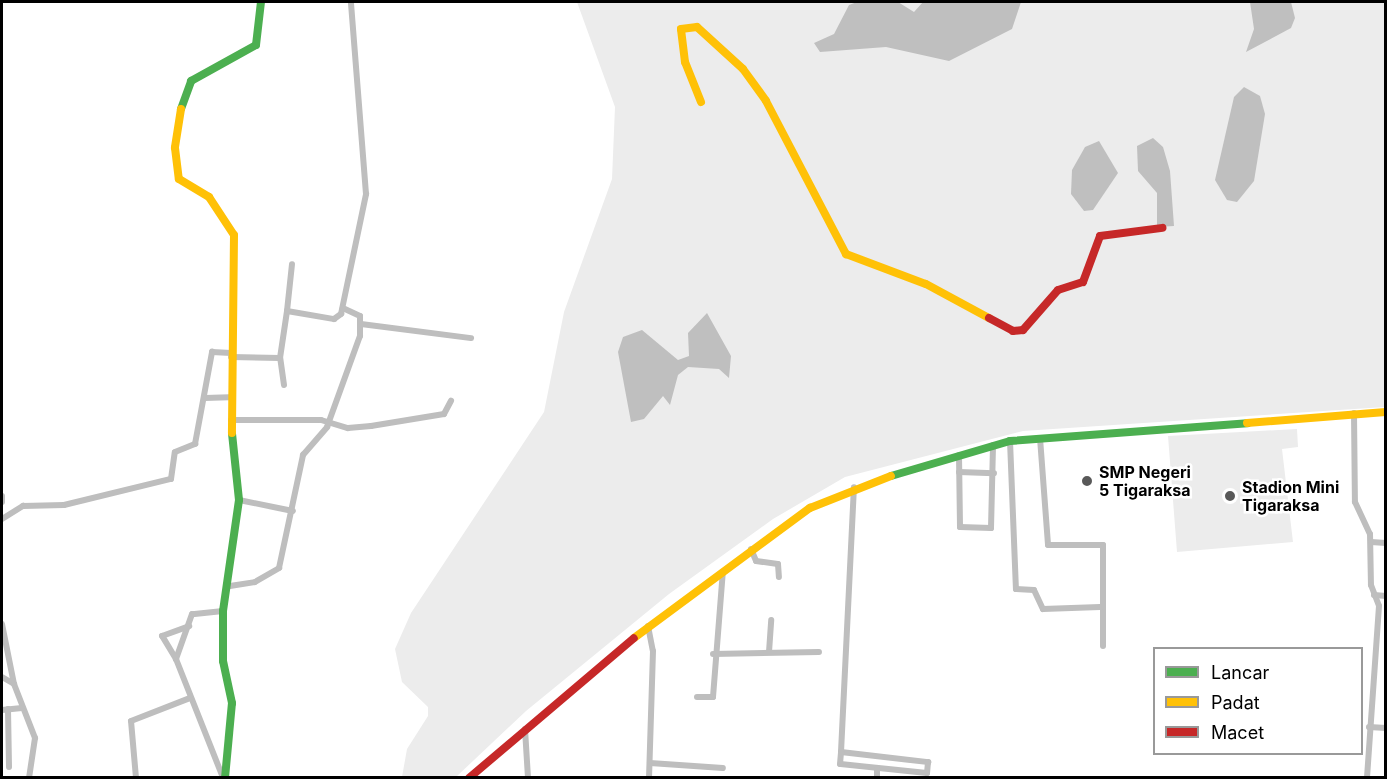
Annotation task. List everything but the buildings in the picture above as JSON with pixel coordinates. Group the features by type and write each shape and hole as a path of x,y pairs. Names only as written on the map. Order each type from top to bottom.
{"street":[{"path":"224,777 232,703 223,661 223,611 230,586 239,500 229,397 232,229 206,194 179,179 175,148 184,90 190,81 256,45 261,2"},
{"path":"287,311 334,319 343,309 368,174 357,122 351,2"},
{"path":"701,102 685,62 681,29 697,27 718,41 749,77 846,254 926,284 1013,331 1023,330 1058,290 1083,282 1100,236 1162,228"},
{"path":"284,385 280,358 292,264"},
{"path":"230,586 255,582 279,568 293,511 303,455 329,422 361,324 356,312 343,309"},
{"path":"361,324 471,339"},
{"path":"2,519 23,506 64,505 171,479 175,452 195,444 212,352 280,358"},
{"path":"205,398 229,397"},
{"path":"231,420 329,422 348,428 440,415 451,401"},
{"path":"469,777 648,626 751,548 810,508 854,487 959,454 1010,441 1386,412"},
{"path":"1354,413 1355,502 1371,542 1374,595 1379,620 1366,777"},
{"path":"1040,438 1046,542 1103,545 1100,607 1103,646"},
{"path":"1010,441 1016,589 1034,590 1043,609 1100,607"},
{"path":"959,454 962,528 994,526 993,445"},
{"path":"959,472 994,473"},
{"path":"841,752 928,762 927,773 840,764 854,487"},
{"path":"2,496 2,502"},
{"path":"239,500 293,511"},
{"path":"1371,542 1386,543"},
{"path":"751,548 756,561 778,564 779,577"},
{"path":"697,697 713,697 713,654 723,571"},
{"path":"1374,595 1386,596"},
{"path":"176,659 195,612 223,611"},
{"path":"769,652 771,620"},
{"path":"2,624 14,684 34,738 29,777"},
{"path":"189,626 162,636 176,659 224,777"},
{"path":"648,626 653,651 649,777"},
{"path":"713,654 819,652"},
{"path":"2,677 14,684"},
{"path":"136,777 131,721 190,698"},
{"path":"9,767 5,709 22,708"},
{"path":"1369,727 1386,728"},
{"path":"525,729 528,777"},
{"path":"650,763 723,768"},
{"path":"877,768 877,777"}],"shaded area":[{"path":"577,2 1385,2 1385,407 1023,431 845,477 773,519 669,594 526,711 456,777 402,777 407,749 428,716 428,707 402,682 395,649 411,613 544,412 564,312 612,179 615,107"},
{"path":"857,2 898,2 914,12 923,2 1021,2 1012,29 949,61 886,47 820,52 814,43 834,34 849,5"},
{"path":"1250,2 1291,2 1295,18 1291,28 1246,52 1254,29"},
{"path":"1244,87 1260,96 1265,114 1254,181 1237,202 1227,200 1215,180 1234,97"},
{"path":"1153,138 1163,147 1170,171 1174,226 1157,227 1157,193 1138,171 1137,146"},
{"path":"1099,141 1118,173 1093,210 1084,211 1071,194 1072,170 1085,147"},
{"path":"707,313 731,356 729,378 719,369 688,367 678,375 670,405 663,396 644,419 631,422 618,352 623,337 642,330 678,360 689,356 688,333"},
{"name":"Stadion Mini Tigaraksa","path":"1297,429 1298,447 1282,449 1293,542 1177,552 1168,436"}],"traffic: fast":[{"path":"181,109 191,81 256,45 261,2"},
{"path":"891,476 1010,441 1247,423"},
{"path":"225,778 232,703 223,661 223,611 239,500 232,433"}],"traffic: slow":[{"path":"701,102 685,62 681,29 697,27 743,69 766,101 846,254 926,284 989,318"},
{"path":"181,109 175,148 179,179 209,197 234,235 232,433"},
{"path":"1247,423 1386,412"},
{"path":"634,638 810,508 891,476"}],"traffic: jam":[{"path":"989,318 1013,331 1023,330 1058,290 1083,282 1100,236 1162,228"},
{"path":"469,778 634,638"}],"place":[{"name":"SMP Negeri 5 Tigaraksa","path":"1087,481"},
{"name":"Stadion Mini Tigaraksa","path":"1230,496"}]}
